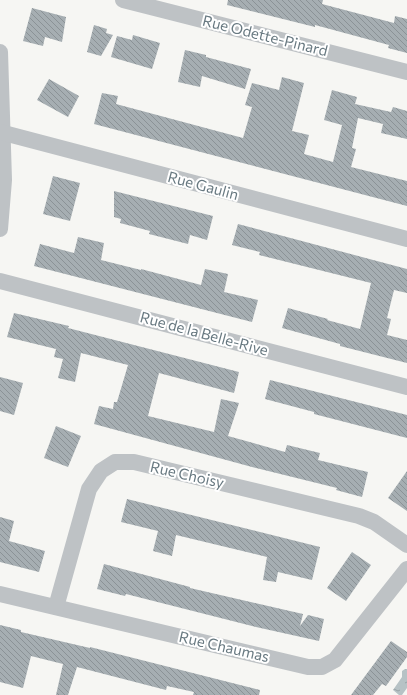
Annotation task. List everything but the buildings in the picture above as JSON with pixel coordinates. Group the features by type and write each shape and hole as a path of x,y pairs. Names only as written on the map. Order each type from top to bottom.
{"street":[{"name":"Rue Odette-Pinard","path":"123,0 407,72"},
{"path":"0,52 4,180 0,229"},
{"name":"Rue Gaulin","path":"2,132 407,239"},
{"name":"Rue de la Belle-Rive","path":"0,281 407,387"},
{"name":"Rue Choisy","path":"56,607 89,489 102,471 115,462 134,462 359,516 374,522 407,545"},
{"name":"Rue Chaumas","path":"0,594 308,667 322,667 335,660 407,569"}],"water":[{"path":"407,669 407,688 402,695 399,695 393,690 402,677 402,671"}]}
